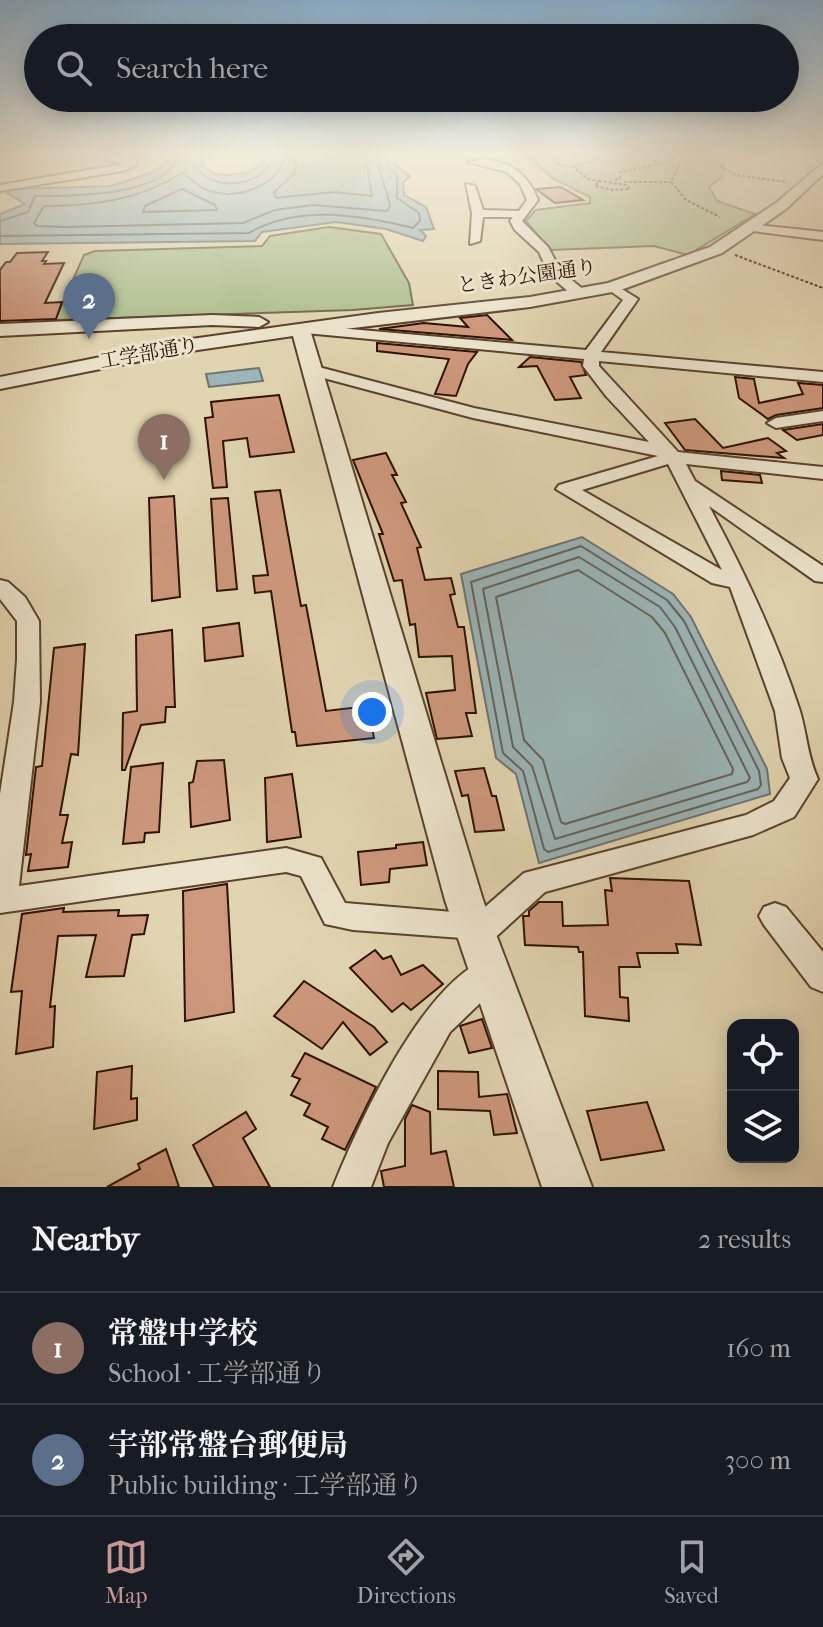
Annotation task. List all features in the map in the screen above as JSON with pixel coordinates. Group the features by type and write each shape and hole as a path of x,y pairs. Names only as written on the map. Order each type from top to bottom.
{"street":[{"path":"524,210 516,221 519,228 544,250 555,273 580,294"},
{"name":"ときわ公園通り","path":"300,328 580,294 612,287 716,250 775,210"},
{"path":"474,241 478,213 521,214"},
{"path":"749,228 823,236"},
{"path":"352,1187 374,1132 479,945 535,882 753,824 784,809 814,778 795,758 788,711 739,582 687,482 673,457 612,393 591,366 592,353 631,299 612,287"},
{"path":"0,330 212,320 254,322 823,377"},
{"path":"300,328 479,945 567,1187"},
{"name":"工学部通り","path":"0,383 191,345 300,328"},
{"path":"311,370 473,413 658,449 673,457 823,473"},
{"path":"776,423 823,416"},
{"path":"673,457 566,489 720,578 739,582"},
{"path":"687,482 823,576"},
{"path":"0,587 17,602 28,621 29,659 27,702 10,821 3,901 286,860 311,867 336,915 373,920 424,919 479,945"},
{"path":"775,916 823,977"}],"path":[{"path":"707,210 720,217"},
{"path":"716,250 767,265 823,288"}],"green space":[{"path":"536,210 744,210 755,214 688,255 654,246 550,250 526,221"},
{"path":"329,227 381,234 409,283 413,305 353,310 55,320 84,255 95,251 262,246 270,236"}],"water":[{"path":"9,210 427,210 434,229 420,230 426,236 423,241 386,229 336,222 262,232 255,241 0,244 0,214"},
{"path":"259,368 263,381 209,387 206,374"},
{"path":"582,537 673,594 691,617 767,769 770,794 539,863 516,774 496,758 461,574"}],"building":[{"path":"48,252 42,261 46,261 44,264 64,263 45,303 62,302 56,319 0,321 0,270 17,253"},
{"path":"487,315 512,340 379,329 424,323 468,327 460,318"},
{"path":"377,343 477,352 468,364 456,396 435,394 449,359 377,351"},
{"path":"530,357 581,362 586,375 570,377 581,398 555,400 537,366 519,367"},
{"path":"735,377 754,379 759,403 803,394 798,383 823,385 823,408 768,419 739,398"},
{"path":"279,395 294,452 250,457 247,438 223,441 227,487 213,488 205,418 213,417 211,402"},
{"path":"695,419 723,448 768,438 786,451 777,453 784,458 685,450 665,423"},
{"path":"823,424 823,435 797,440 783,430"},
{"path":"386,453 397,475 392,475 406,502 401,503 421,547 417,548 425,580 451,578 455,594 450,595 458,627 464,627 476,713 466,713 472,736 437,739 426,693 455,690 452,656 419,657 415,624 410,625 402,580 394,581 379,534 383,534 353,460"},
{"path":"721,471 760,475 762,483 722,480"},
{"path":"280,490 301,606 306,605 326,711 368,706 374,738 297,746 295,732 292,732 271,591 255,593 253,576 268,575 255,492"},
{"path":"174,496 180,597 152,601 149,498"},
{"path":"228,498 237,589 217,591 211,499"},
{"path":"239,623 243,656 205,661 203,628"},
{"path":"172,630 175,707 166,707 165,722 141,725 125,770 122,770 123,713 137,711 136,635"},
{"path":"85,644 78,755 71,754 60,815 68,815 62,843 72,842 68,867 28,871 31,854 26,855 36,767 42,766 54,648"},
{"path":"224,760 230,820 191,827 189,783 193,782 197,761"},
{"path":"163,763 159,832 145,833 144,842 123,844 131,767"},
{"path":"484,768 492,796 496,796 504,830 475,832 468,795 462,796 455,771"},
{"path":"292,774 301,837 267,842 265,778"},
{"path":"423,842 427,865 390,869 389,882 361,885 358,852"},
{"path":"610,878 689,881 701,945 676,944 678,953 637,953 640,967 619,967 620,997 628,998 629,1021 585,1016 583,952 579,952 578,947 525,945 523,916 529,916 529,911 539,902 562,902 563,926 608,925 605,890 612,891"},
{"path":"227,884 234,1012 185,1021 183,891"},
{"path":"64,908 63,912 119,910 118,916 148,915 144,934 132,935 124,976 86,977 96,935 58,936 50,1007 55,1006 53,1047 16,1054 22,991 11,992 22,914"},
{"path":"375,950 383,959 391,956 401,975 423,965 443,984 411,1010 403,1003 392,1012 350,968"},
{"path":"304,981 374,1027 387,1042 370,1055 343,1022 322,1049 274,1016"},
{"path":"482,1019 492,1048 469,1053 460,1026"},
{"path":"305,1053 376,1087 345,1150 322,1139 328,1127 304,1115 310,1104 291,1095 300,1079 292,1076"},
{"path":"132,1066 131,1099 137,1098 137,1120 94,1129 97,1072"},
{"path":"438,1071 478,1072 479,1097 507,1094 517,1133 494,1135 490,1111 438,1109"},
{"path":"647,1102 664,1150 601,1160 587,1111"},
{"path":"412,1105 430,1112 431,1154 446,1151 454,1187 384,1187 381,1171 405,1166 405,1119"},
{"path":"246,1112 256,1129 243,1138 270,1187 214,1187 193,1145"},
{"path":"166,1149 179,1187 107,1187 140,1169 138,1164"}],"place":[{"name":"宇部常盤台郵便局","path":"89,339"},
{"name":"常盤中学校","path":"164,480"}]}
